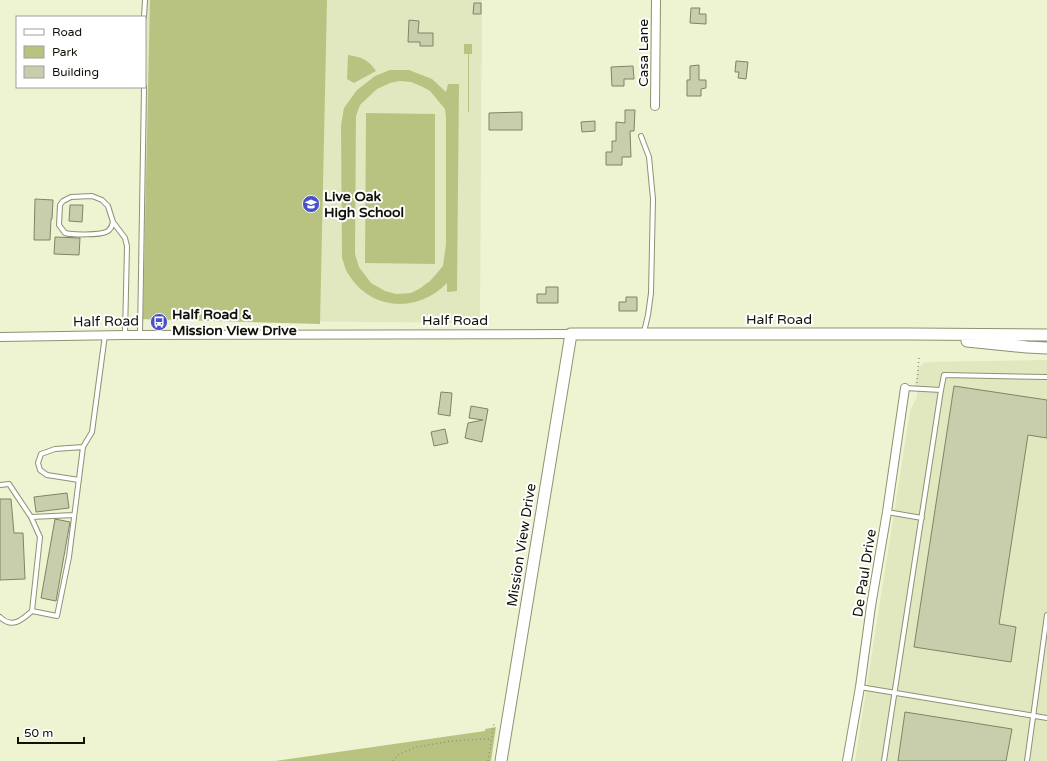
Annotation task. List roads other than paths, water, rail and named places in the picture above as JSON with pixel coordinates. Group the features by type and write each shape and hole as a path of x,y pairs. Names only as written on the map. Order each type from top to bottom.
{"street":[{"name":"Casa Lane","path":"655,106 656,0"},
{"name":"Half Road","path":"0,337 105,335 571,334 1047,335"},
{"name":"Mission View Drive","path":"501,761 571,334"},
{"name":"Half Road","path":"909,334 1047,348"},
{"name":"De Paul Drive","path":"847,761 860,687 905,388"}],"lane":[{"path":"144,16 145,0"},
{"path":"140,335 144,88"},
{"path":"641,136 649,157 653,199 651,293 648,315 643,334"},
{"path":"113,222 111,229 105,232 73,235 65,233 59,225 60,205 63,201 71,197 92,196 102,200 108,206 113,222 125,238 127,246 126,335"},
{"path":"32,612 57,616 69,557 83,447 92,432 105,335"},
{"path":"884,761 944,375 1047,377"},
{"path":"905,388 941,390"},
{"path":"79,480 47,474 40,470 38,463 41,454 55,448 83,447"},
{"path":"0,485 9,484 31,517 40,537 32,612 21,621 16,622 3,620 0,617"},
{"path":"887,512 922,518"},
{"path":"31,517 74,515"},
{"path":"1027,761 1047,615"},
{"path":"860,687 1047,718"}],"place":[{"name":"Live Oak High School","path":"311,204"},
{"name":"Half Road & Mission View Drive","path":"159,322"}]}
